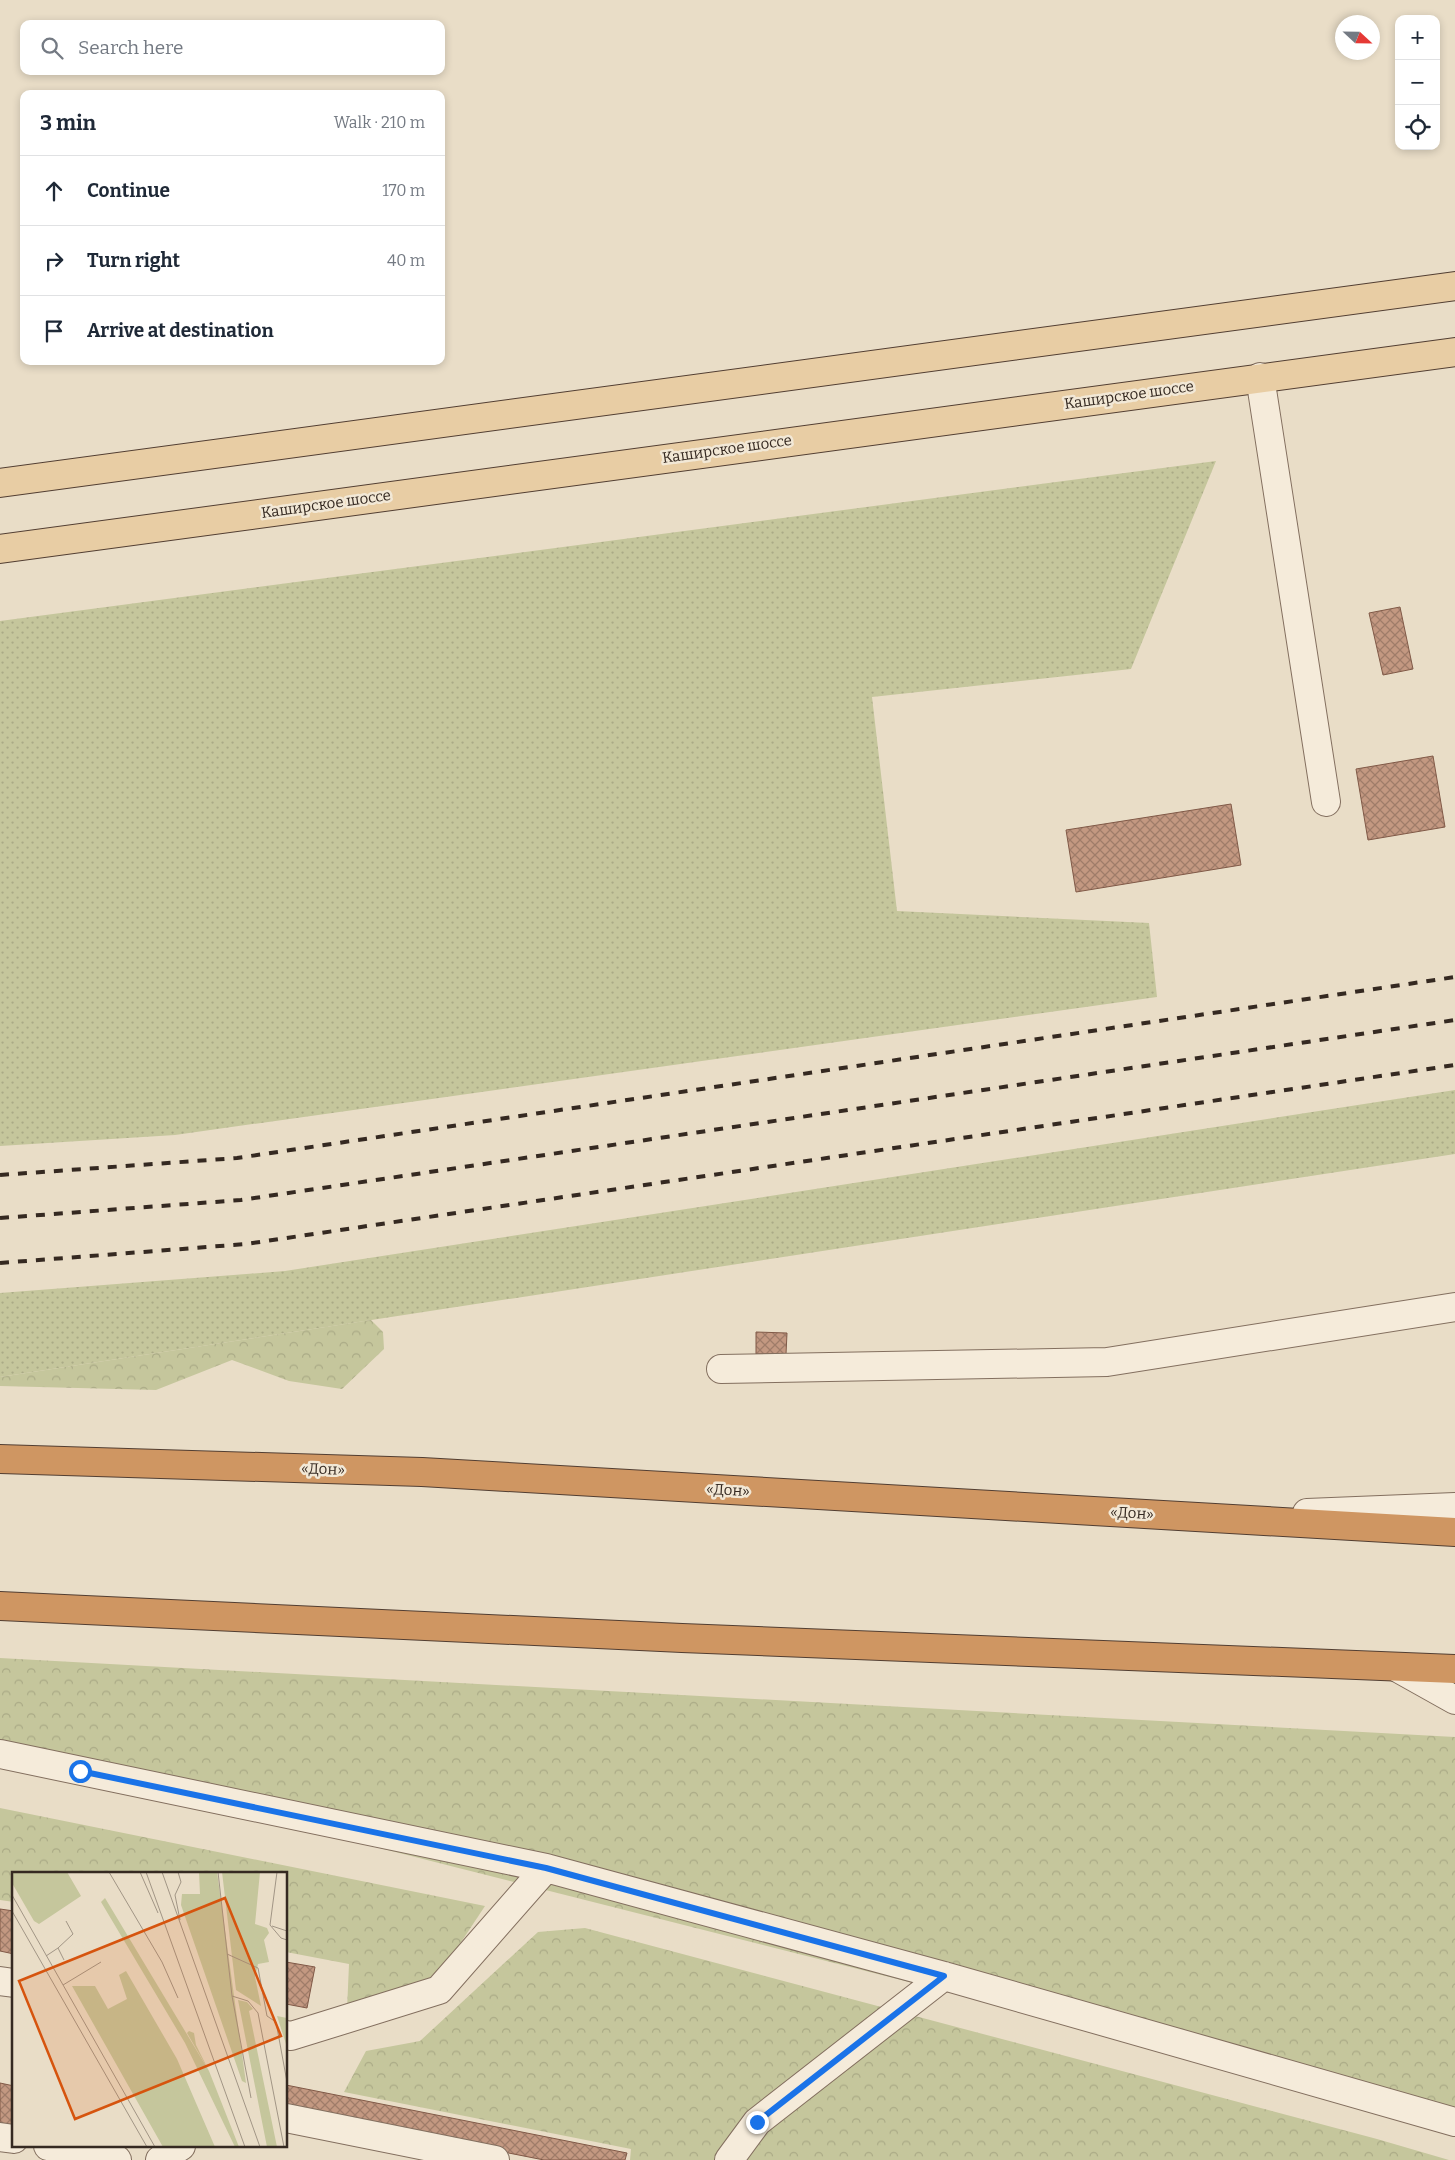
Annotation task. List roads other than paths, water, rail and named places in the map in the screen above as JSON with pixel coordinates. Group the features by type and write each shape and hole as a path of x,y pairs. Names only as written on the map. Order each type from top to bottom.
{"highway":[{"name":"«Дон»","path":"0,1459 422,1472 1455,1532"},
{"path":"0,1606 702,1638 1455,1669"}],"main road":[{"path":"0,482 1455,286"},
{"name":"Каширское шоссе","path":"0,549 1455,352"}],"lane":[{"path":"1260,377 1326,802"},
{"path":"720,1368 1107,1362 1455,1308"},
{"path":"1206,1517 1455,1508"},
{"path":"1396,1667 1455,1700"},
{"path":"0,1754 546,1868 944,1976 1455,2122"},
{"path":"288,2036 439,1990 546,1868"},
{"path":"729,2160 757,2122 944,1976"},
{"path":"288,2118 494,2160"},
{"path":"58,2148 117,2160"},
{"path":"160,2160 178,2148"}],"railway":[{"path":"0,1175 237,1158 1455,977"},
{"path":"0,1218 241,1200 1455,1020"},
{"path":"0,1263 246,1244 1455,1065"}]}
